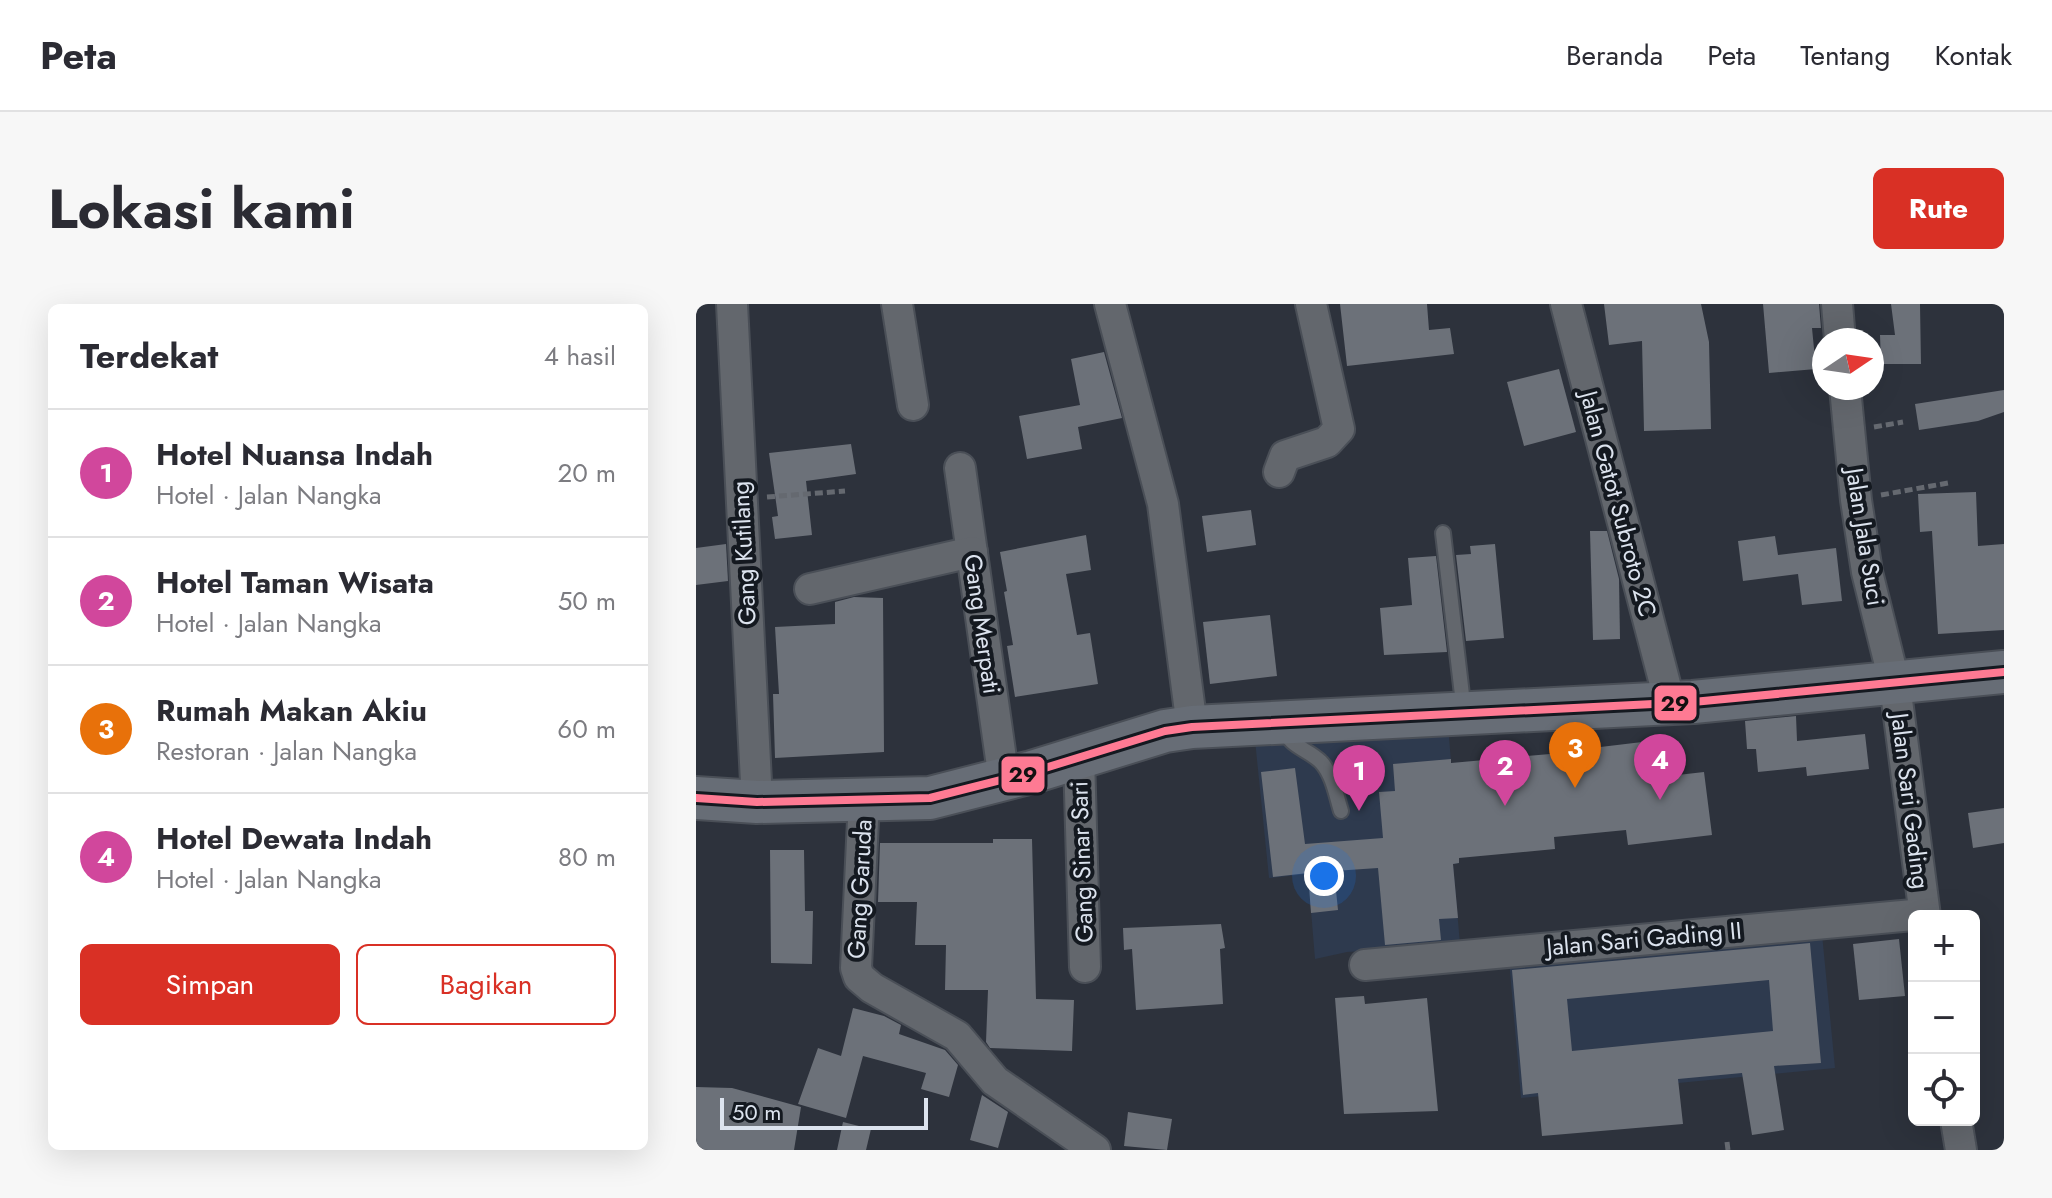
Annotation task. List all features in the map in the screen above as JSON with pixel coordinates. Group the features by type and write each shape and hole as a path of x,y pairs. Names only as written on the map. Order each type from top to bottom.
{"main road":[{"path":"696,798 757,802 930,798 1004,780 1165,731 1192,727 1670,703 1895,685 2004,672"}],"street":[{"name":"Gang Kutilang","path":"732,304 757,802"},
{"path":"897,304 913,405"},
{"path":"1110,304 1163,504 1192,727"},
{"path":"1279,472 1285,456 1292,451 1327,442 1337,434 1338,422 1311,304"},
{"name":"Jalan Gatot Subroto 2C","path":"1566,304 1670,703"},
{"path":"1837,304 1839,328"},
{"name":"Jalan Jala Suci","path":"1846,400 1867,572 1895,685"},
{"name":"Gang Merpati","path":"960,468 1004,780"},
{"path":"810,589 972,552"},
{"name":"Jalan Sari Gading","path":"1895,685 1923,910"},
{"name":"Gang Sinar Sari","path":"1079,757 1085,967"},
{"name":"Gang Garuda","path":"864,799 856,968 859,977 872,988 957,1036 995,1081 1095,1150"},
{"name":"Jalan Sari Gading II","path":"1365,965 1908,916"},
{"path":"1957,1126 1961,1150"}],"lane":[{"path":"1443,533 1464,714"},
{"path":"1281,722 1290,743 1321,761 1332,778 1341,811"}],"path":[{"path":"1856,500 1948,483"},
{"path":"741,499 845,491"},
{"path":"1727,1142 1728,1150"}],"shaded area":[{"path":"1448,724 1459,863 1453,864 1460,944 1347,952 1315,959 1308,874 1269,878 1255,740"},
{"path":"1822,934 1835,1068 1521,1098 1509,960"}],"building":[{"path":"1340,304 1427,304 1429,330 1450,328 1454,354 1347,366"},
{"path":"1604,304 1701,304 1709,342 1711,429 1644,431 1642,341 1609,345"},
{"path":"1763,304 1819,304 1821,328 1812,328 1812,369 1769,373"},
{"path":"1891,304 1920,304 1921,364 1884,364 1884,335 1895,335"},
{"path":"1104,352 1122,418 1078,427 1082,449 1027,459 1019,416 1080,405 1071,359"},
{"path":"1559,369 1576,432 1524,446 1507,382"},
{"path":"2004,390 2004,412 1978,421 1919,430 1915,404"},
{"path":"851,444 856,474 806,481 812,535 775,539 772,517 778,516 769,453"},
{"path":"1976,492 1978,546 2004,544 2004,630 1938,634 1932,531 1920,532 1918,494"},
{"path":"1251,510 1256,545 1207,552 1202,516"},
{"path":"1590,531 1607,531 1619,579 1620,639 1593,640"},
{"path":"1086,535 1091,570 1066,574 1077,635 1090,633 1098,684 1015,697 1007,646 1013,645 1000,552"},
{"path":"1775,536 1778,555 1836,548 1842,601 1802,605 1798,574 1743,581 1738,541"},
{"path":"726,544 728,581 696,585 696,548"},
{"path":"1495,544 1504,638 1466,641 1456,555 1471,554 1470,546"},
{"path":"1436,556 1447,652 1384,655 1380,608 1412,605 1408,558"},
{"path":"854,597 883,598 884,752 775,758 773,694 779,694 775,627 835,624 835,602"},
{"path":"1270,615 1277,676 1210,684 1203,622"},
{"path":"1796,716 1797,741 1865,734 1869,769 1807,776 1806,767 1758,772 1756,749 1747,749 1745,721"},
{"path":"1592,740 1592,748 1659,740 1660,751 1666,750 1669,776 1704,772 1712,835 1628,845 1626,830 1554,837 1555,849 1459,858 1459,863 1453,864 1458,918 1439,919 1441,940 1385,945 1378,868 1334,871 1338,910 1311,913 1308,873 1273,877 1261,772 1295,768 1305,844 1383,838 1379,792 1395,791 1393,764 1451,759 1451,763 1550,754 1549,744"},
{"path":"2004,808 2004,843 1973,848 1968,813"},
{"path":"993,839 1032,839 1036,999 1074,1000 1072,1051 990,1048 986,1042 988,990 945,990 946,945 915,945 917,902 878,902 880,843 993,843"},
{"path":"770,850 804,850 805,911 813,911 812,964 771,963"},
{"path":"1221,924 1225,948 1220,949 1223,1004 1136,1010 1132,949 1124,950 1123,928"},
{"path":"1899,939 1905,996 1859,1000 1853,944"},
{"path":"1810,943 1821,1063 1774,1066 1784,1130 1752,1135 1742,1073 1678,1079 1683,1124 1542,1136 1538,1093 1523,1095 1512,970","holes":["1769,980 1773,1031 1572,1051 1567,999"]},
{"path":"1364,996 1365,1004 1427,998 1438,1111 1344,1114 1335,998"},
{"path":"853,1008 884,1016 901,1025 899,1034 945,1050 958,1065 949,1097 921,1089 926,1073 863,1056 846,1118 798,1104 818,1048 841,1056"},
{"path":"696,1087 732,1088 801,1107 794,1150 696,1150"},
{"path":"982,1095 1008,1112 998,1148 970,1140"},
{"path":"1128,1112 1172,1119 1167,1150 1124,1146"},
{"path":"843,1122 871,1129 866,1150 837,1150"}],"transit line":[{"name":"29","path":"696,798 757,802 930,798 1032,772 1165,731 1192,727 1693,702 2004,672"}],"place":[{"name":"Rumah Makan Akiu","path":"1575,788"},
{"name":"Hotel Dewata Indah","path":"1660,800"},
{"name":"Hotel Taman Wisata","path":"1505,806"},
{"name":"Hotel Nuansa Indah","path":"1359,811"}]}
